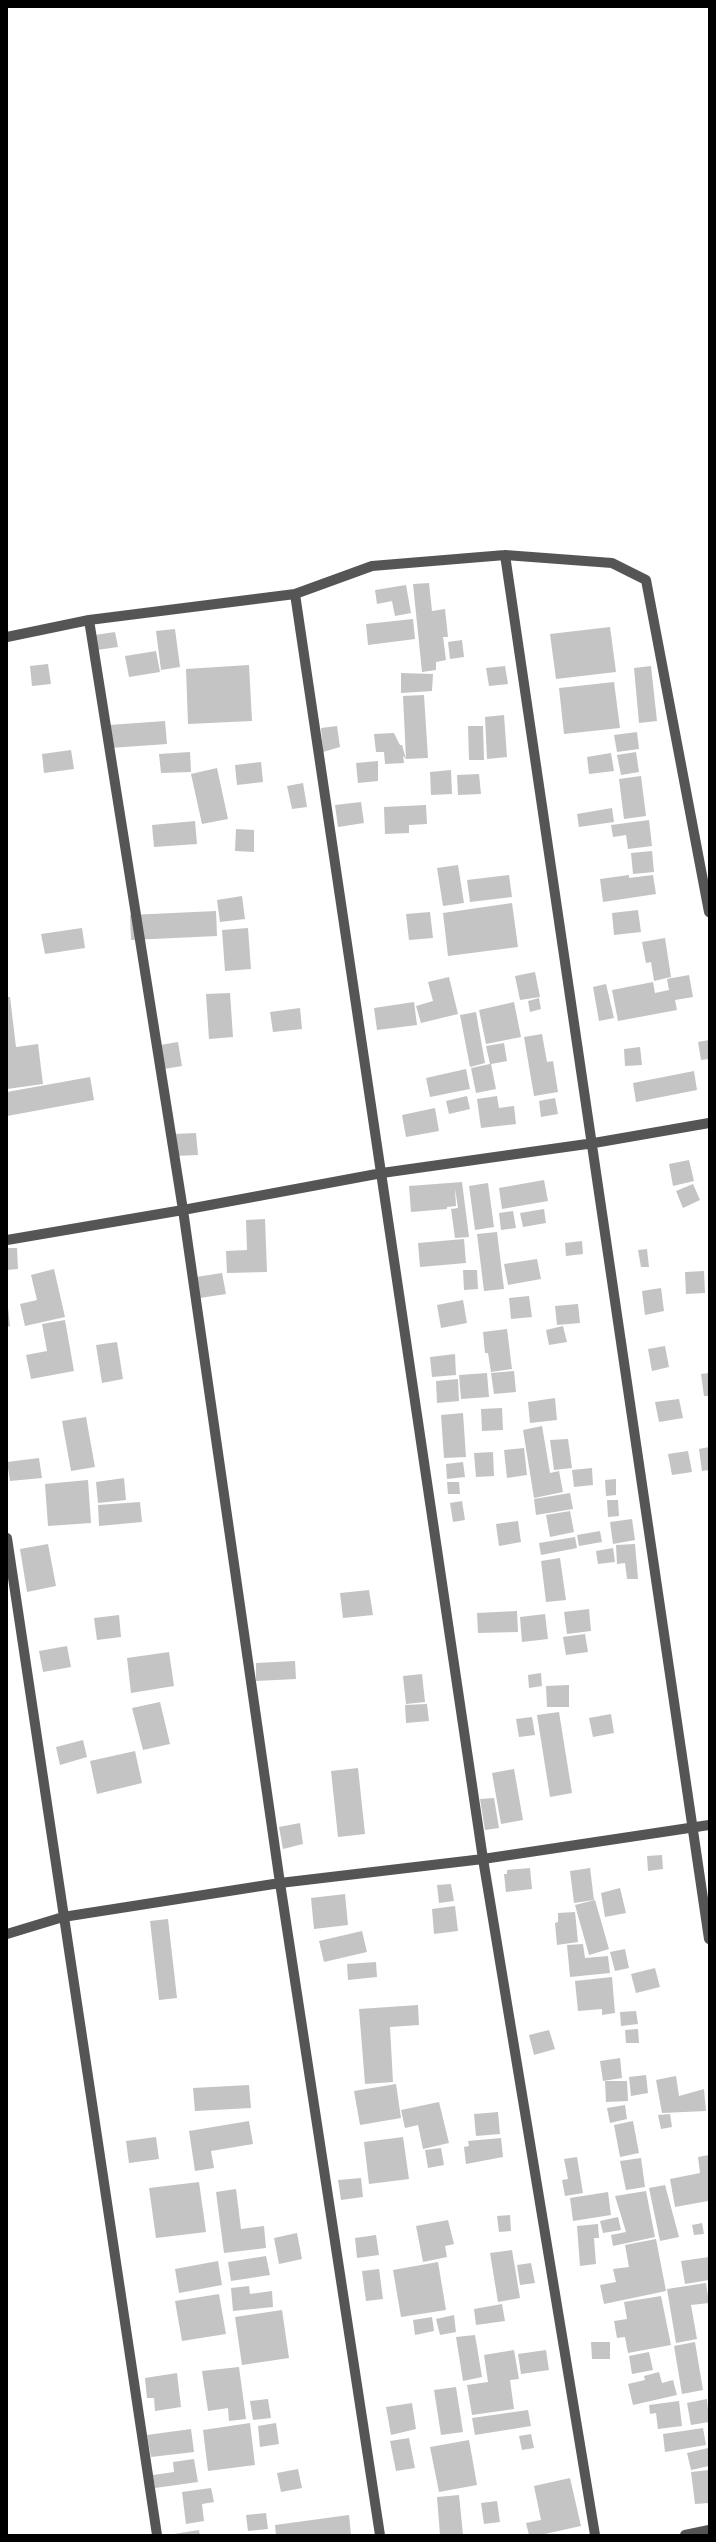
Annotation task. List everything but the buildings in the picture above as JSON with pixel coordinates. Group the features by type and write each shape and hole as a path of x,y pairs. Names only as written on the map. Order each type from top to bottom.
{"street":[{"path":"505,555 594,1143 691,1827 709,1939"},
{"path":"7,637 89,620 295,594 372,566 505,555 612,563 646,580 709,912"},
{"path":"295,594 483,1859 595,2535"},
{"path":"89,620 183,1210 280,1883 380,2535"},
{"path":"7,1240 382,1174 594,1143 709,1123"},
{"path":"7,1538 157,2535"},
{"path":"7,1934 63,1917 280,1883 483,1859 709,1825"},
{"path":"685,2535 709,2530"}]}
